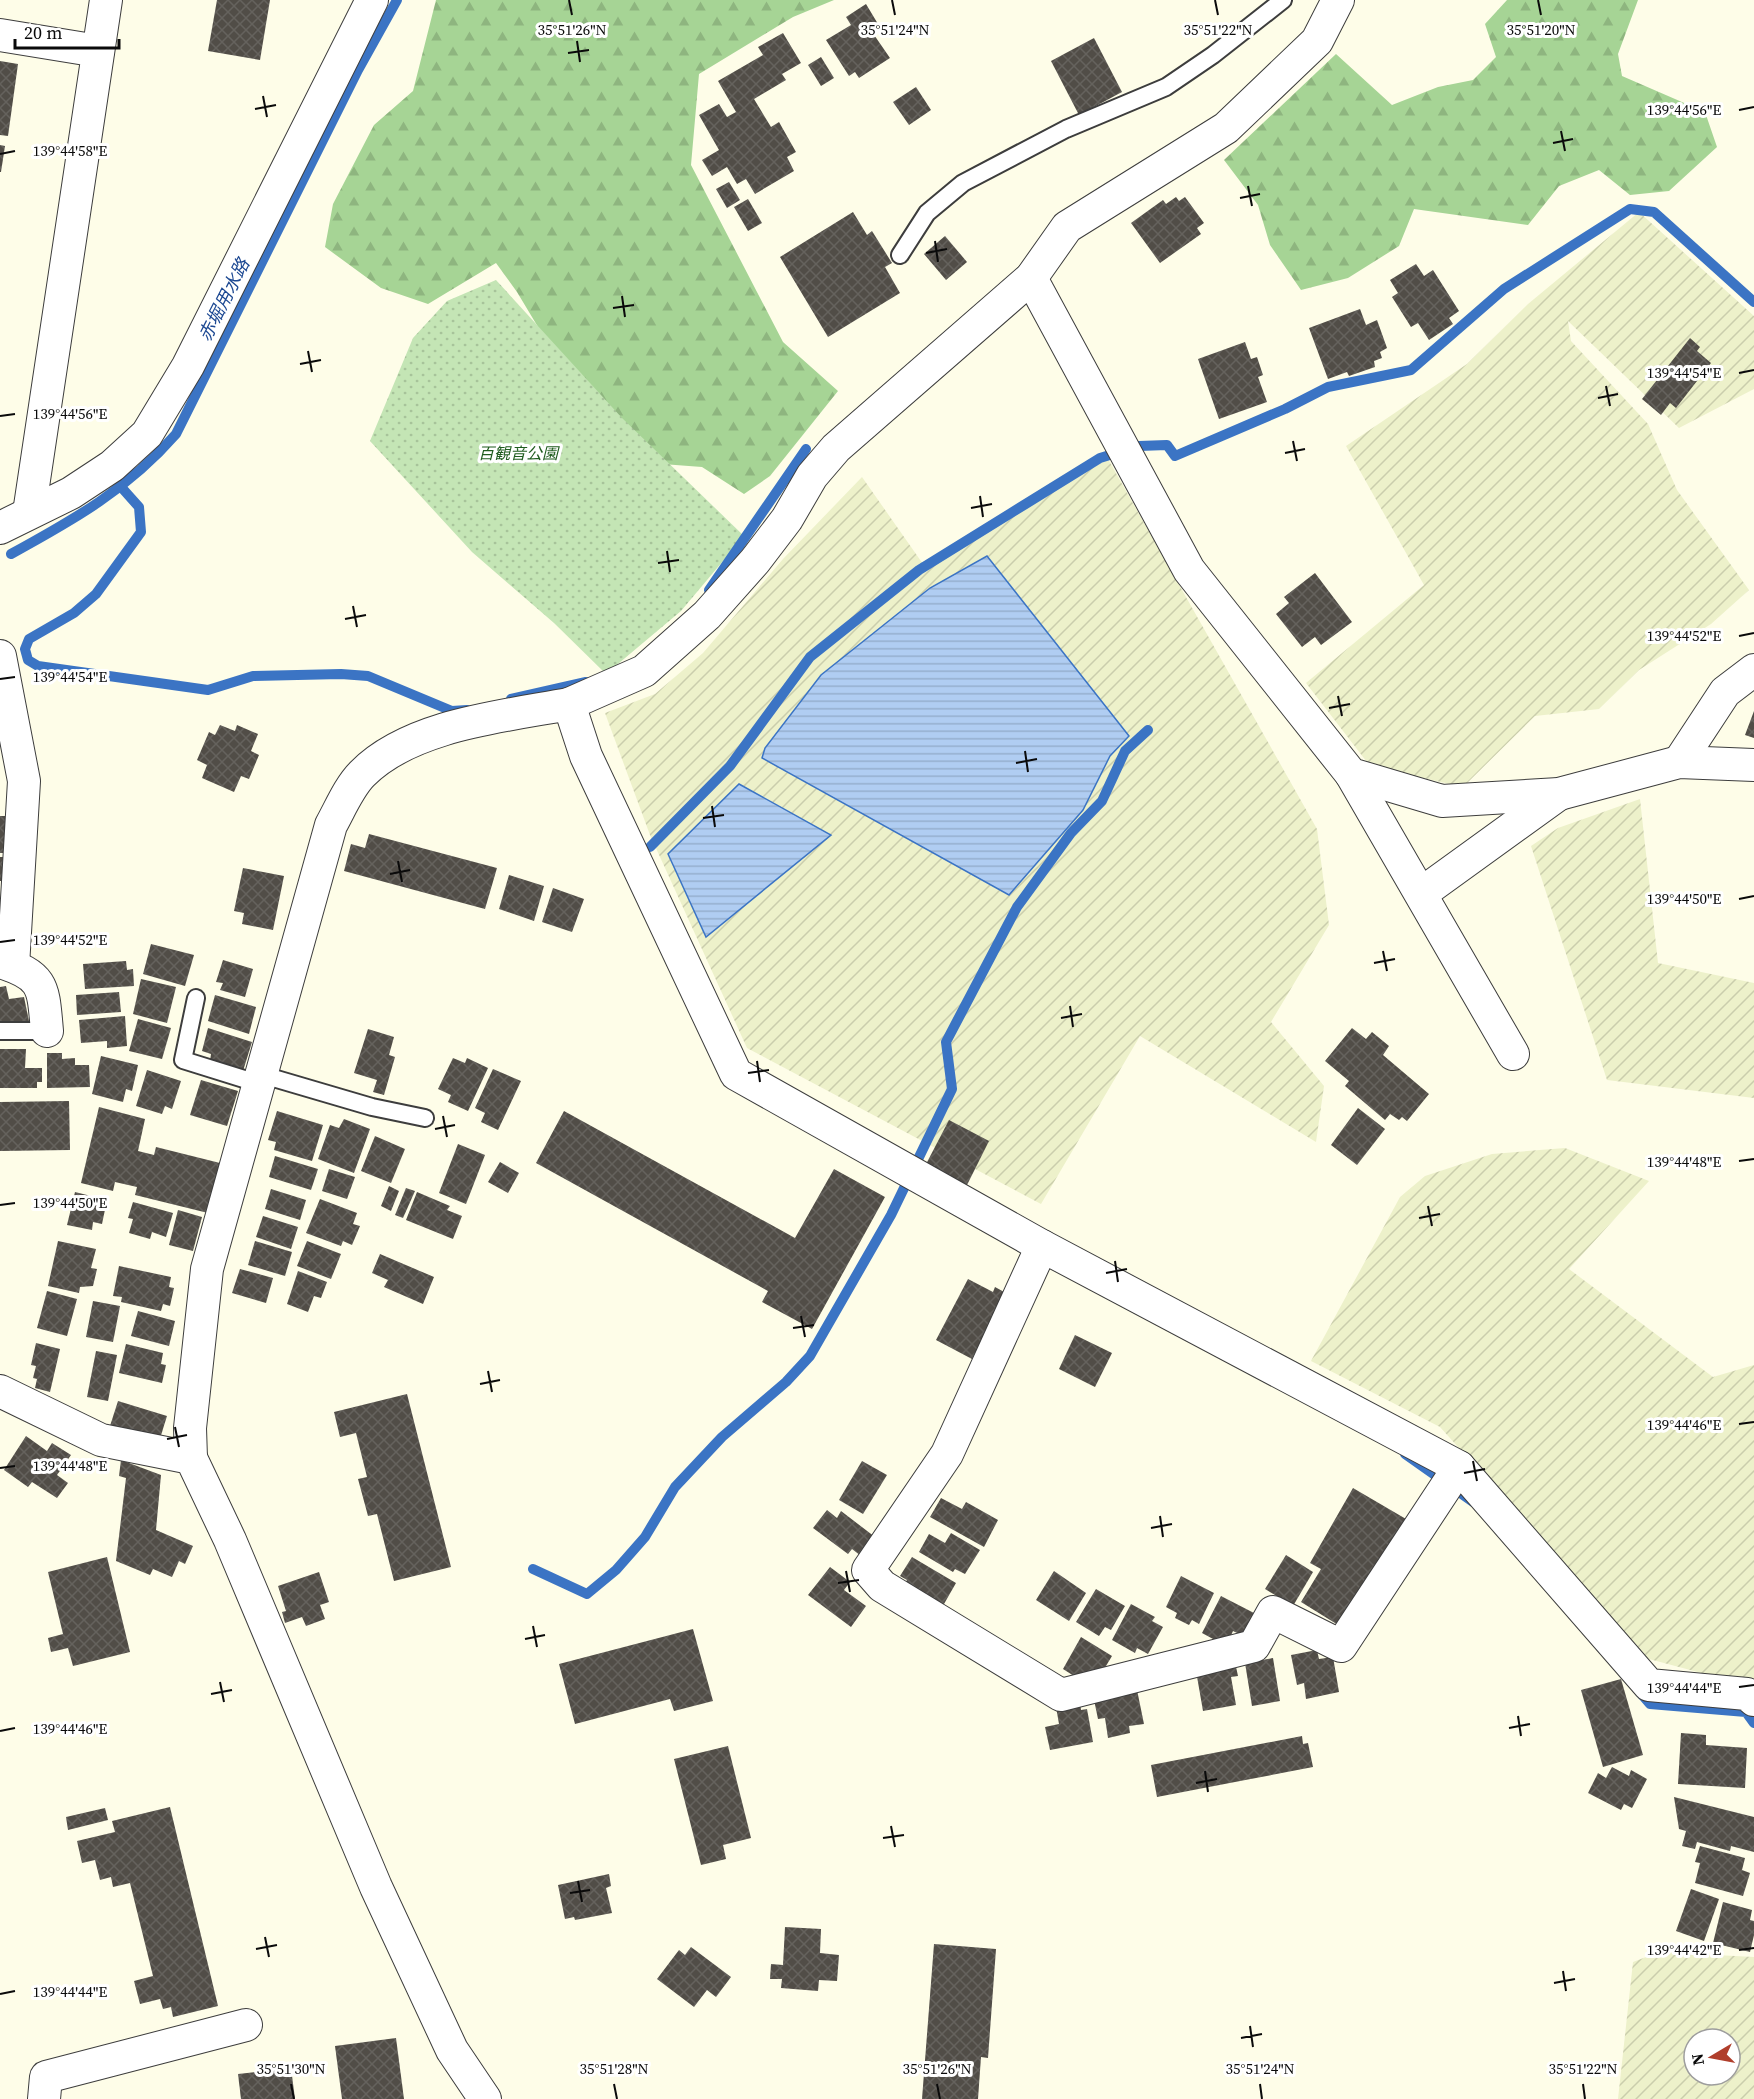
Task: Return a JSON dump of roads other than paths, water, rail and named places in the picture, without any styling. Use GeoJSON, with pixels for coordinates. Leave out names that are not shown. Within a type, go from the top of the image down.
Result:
{"type":"FeatureCollection","features":[{"type":"Feature","properties":{"kind":"street"},"geometry":{"type":"LineString","coordinates":[[29,513],[106,0]]}},
{"type":"Feature","properties":{"kind":"street"},"geometry":{"type":"LineString","coordinates":[[0,528],[70,493],[112,466],[147,434],[188,366],[372,0]]}},
{"type":"Feature","properties":{"kind":"street"},"geometry":{"type":"LineString","coordinates":[[485,2099],[452,2050],[380,1897],[230,1540],[190,1458],[190,1428],[207,1269],[331,825],[361,774],[395,749],[455,725],[569,704],[644,671],[707,615],[755,561],[787,519],[812,476],[836,448],[1031,278],[1067,227],[1226,128],[1317,41],[1338,0]]}},
{"type":"Feature","properties":{"kind":"street"},"geometry":{"type":"LineString","coordinates":[[0,35],[98,51]]}},
{"type":"Feature","properties":{"kind":"street"},"geometry":{"type":"LineString","coordinates":[[1031,278],[1189,570],[1351,774],[1422,893],[1513,1054]]}},
{"type":"Feature","properties":{"kind":"street"},"geometry":{"type":"LineString","coordinates":[[0,656],[24,781],[6,964],[29,972],[44,991],[47,1031]]}},
{"type":"Feature","properties":{"kind":"street"},"geometry":{"type":"LineString","coordinates":[[1679,762],[1725,692],[1754,670]]}},
{"type":"Feature","properties":{"kind":"street"},"geometry":{"type":"LineString","coordinates":[[569,704],[586,756],[736,1074],[1041,1246],[1460,1467],[1649,1684],[1747,1694],[1754,1700]]}},
{"type":"Feature","properties":{"kind":"street"},"geometry":{"type":"LineString","coordinates":[[1351,774],[1442,801],[1559,794],[1679,762],[1754,765]]}},
{"type":"Feature","properties":{"kind":"street"},"geometry":{"type":"LineString","coordinates":[[1422,893],[1559,794]]}},
{"type":"Feature","properties":{"kind":"street"},"geometry":{"type":"LineString","coordinates":[[1041,1246],[947,1454],[868,1570],[882,1586],[1061,1695],[1254,1646],[1273,1612],[1341,1646],[1460,1467]]}},
{"type":"Feature","properties":{"kind":"street"},"geometry":{"type":"LineString","coordinates":[[0,1391],[101,1440],[190,1458]]}},
{"type":"Feature","properties":{"kind":"street"},"geometry":{"type":"LineString","coordinates":[[44,2099],[46,2077],[246,2025]]}},
{"type":"Feature","properties":{"kind":"lane"},"geometry":{"type":"LineString","coordinates":[[900,255],[927,213],[963,183],[1066,129],[1166,87],[1222,48],[1283,0]]}},
{"type":"Feature","properties":{"kind":"lane"},"geometry":{"type":"LineString","coordinates":[[196,998],[183,1060],[425,1118]]}},
{"type":"Feature","properties":{"kind":"lane"},"geometry":{"type":"LineString","coordinates":[[0,1031],[47,1031]]}},
{"type":"Feature","properties":{"kind":"water"},"geometry":{"type":"Polygon","coordinates":[[[987,556],[1129,736],[1110,756],[1083,810],[1009,895],[762,758],[765,748],[821,675],[930,588],[987,556]]]}},
{"type":"Feature","properties":{"kind":"water"},"geometry":{"type":"Polygon","coordinates":[[[739,784],[831,835],[706,937],[668,854],[739,784]]]}},
{"type":"Feature","properties":{"kind":"waterway","name":"赤堀用水路"},"geometry":{"type":"LineString","coordinates":[[11,554],[100,502],[139,471],[176,434],[358,70],[397,0]]}},
{"type":"Feature","properties":{"kind":"waterway"},"geometry":{"type":"LineString","coordinates":[[650,847],[730,766],[810,657],[919,570],[1100,458],[1139,446],[1167,445],[1175,456],[1285,409],[1328,387],[1411,370],[1504,289],[1630,209],[1654,212],[1754,302]]}},
{"type":"Feature","properties":{"kind":"waterway"},"geometry":{"type":"LineString","coordinates":[[709,590],[806,449]]}},
{"type":"Feature","properties":{"kind":"waterway"},"geometry":{"type":"LineString","coordinates":[[122,488],[139,507],[141,532],[96,594],[74,613],[29,639],[25,649],[28,660],[38,666],[208,690],[253,676],[341,674],[368,676],[452,711],[467,710]]}},
{"type":"Feature","properties":{"kind":"waterway"},"geometry":{"type":"LineString","coordinates":[[511,699],[586,682]]}},
{"type":"Feature","properties":{"kind":"waterway"},"geometry":{"type":"LineString","coordinates":[[533,1569],[587,1594],[616,1570],[645,1537],[675,1487],[722,1437],[786,1382],[810,1356],[891,1215],[952,1089],[946,1042],[1017,907],[1071,833],[1102,801],[1125,751],[1148,730]]}},
{"type":"Feature","properties":{"kind":"waterway"},"geometry":{"type":"LineString","coordinates":[[1405,1454],[1473,1502]]}},
{"type":"Feature","properties":{"kind":"waterway"},"geometry":{"type":"LineString","coordinates":[[1638,1690],[1650,1704],[1746,1712],[1754,1723]]}},
{"type":"Feature","properties":{"kind":"park label","name":"百観音公園"},"geometry":{"type":"Point","coordinates":[518,453]}}]}
